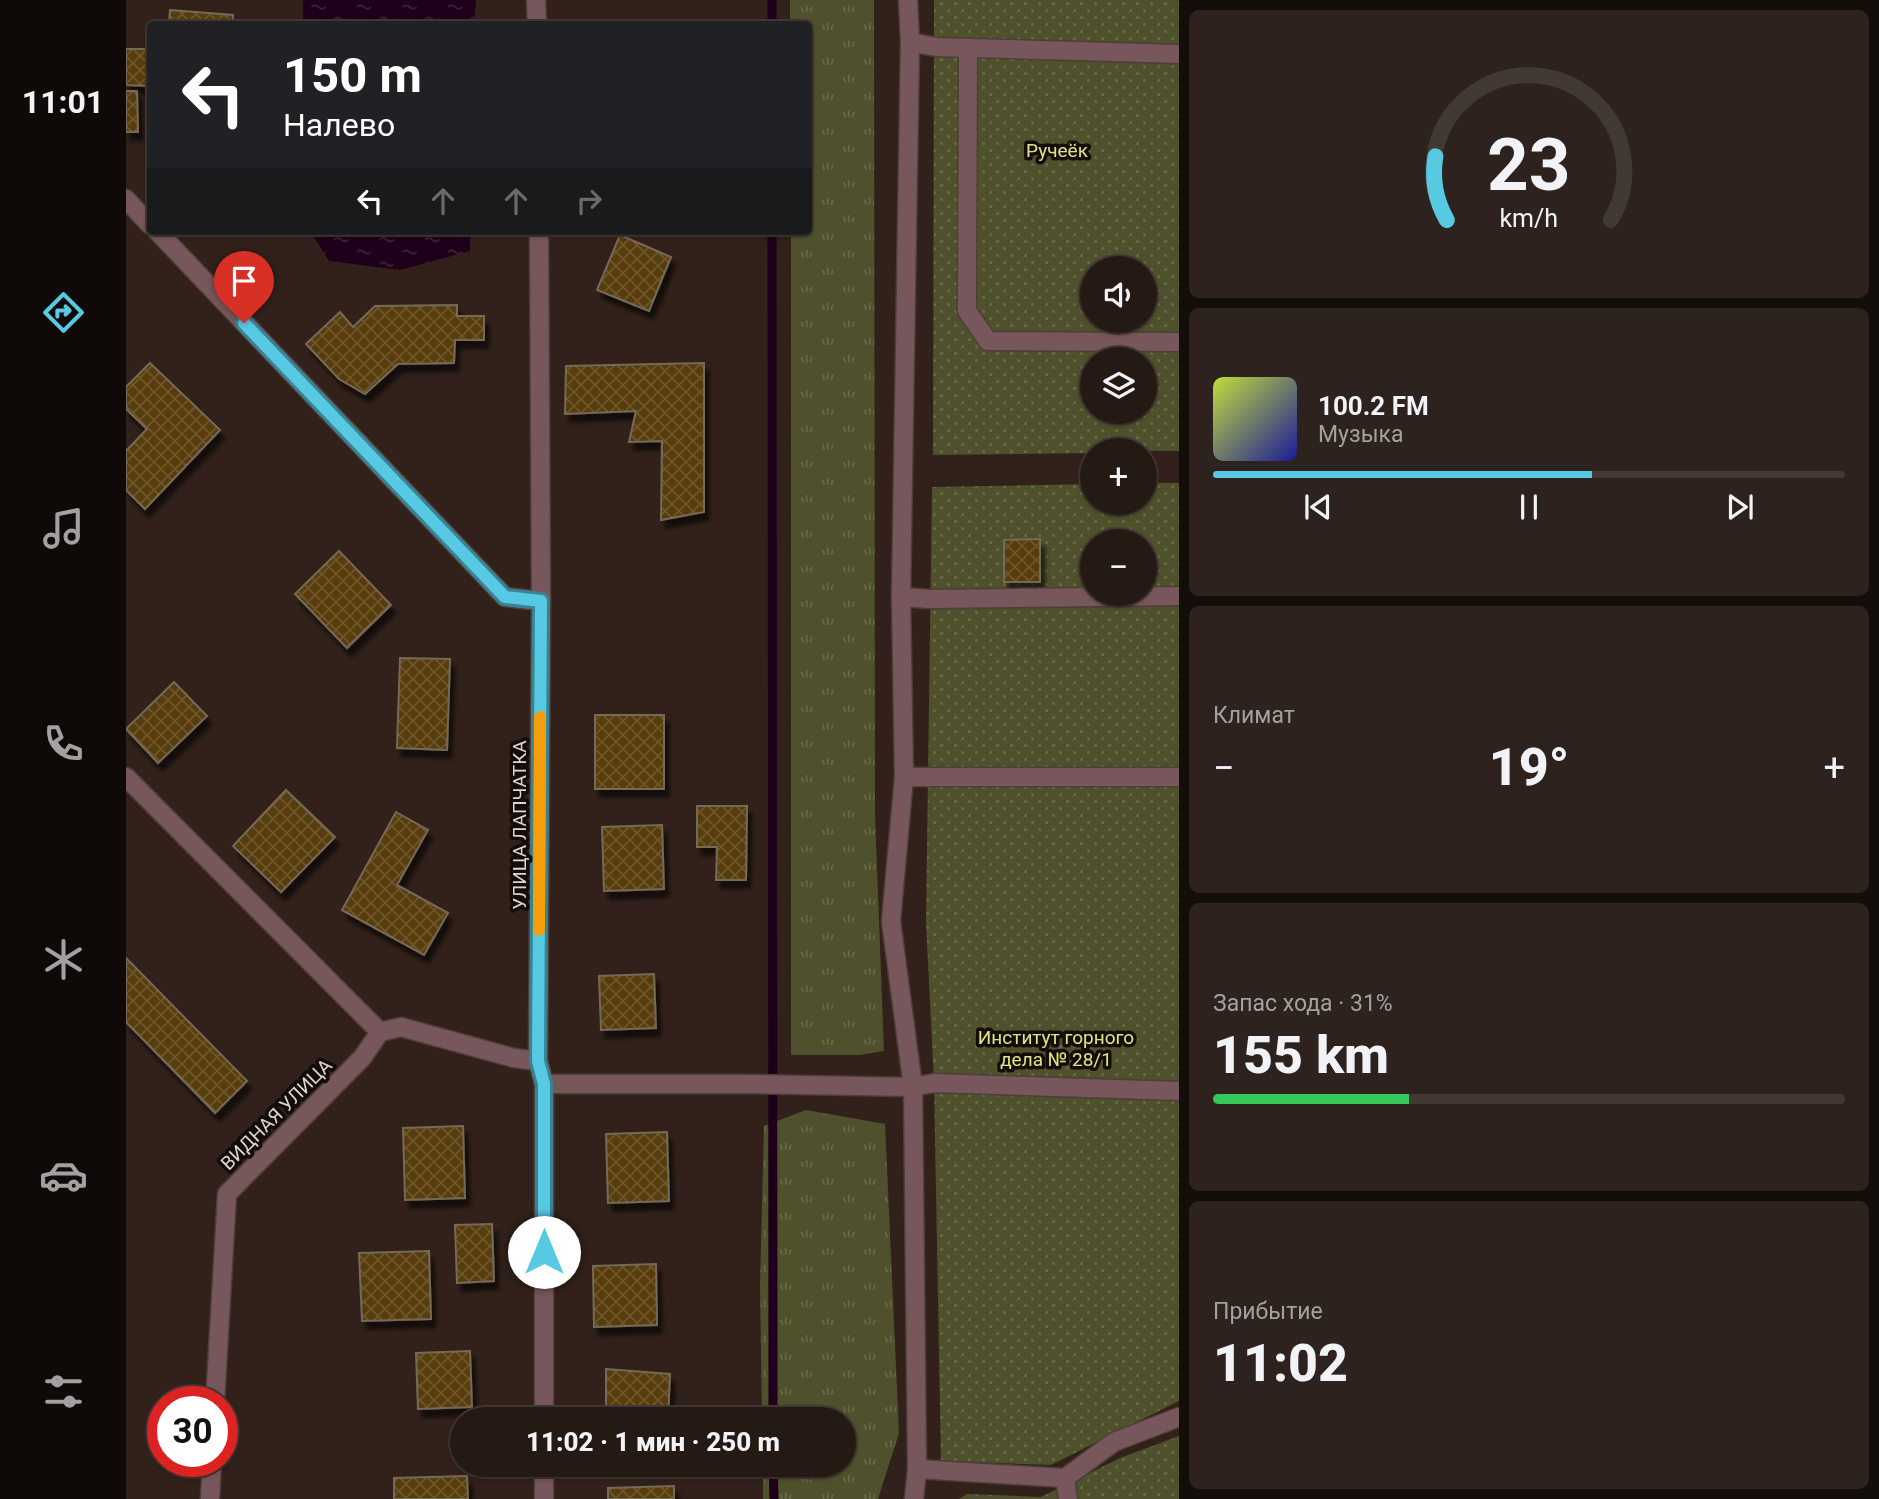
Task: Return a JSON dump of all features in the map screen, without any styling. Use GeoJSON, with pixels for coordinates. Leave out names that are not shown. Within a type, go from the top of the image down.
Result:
{"type":"FeatureCollection","features":[{"type":"Feature","properties":{"kind":"street"},"geometry":{"type":"LineString","coordinates":[[536,0],[537,21]]}},
{"type":"Feature","properties":{"kind":"street"},"geometry":{"type":"LineString","coordinates":[[908,0],[910,42],[901,597],[904,777],[891,921],[913,1087],[917,1469],[914,1499]]}},
{"type":"Feature","properties":{"kind":"street"},"geometry":{"type":"LineString","coordinates":[[910,42],[936,47],[1179,54]]}},
{"type":"Feature","properties":{"kind":"street"},"geometry":{"type":"LineString","coordinates":[[968,48],[967,311],[988,341],[1179,341]]}},
{"type":"Feature","properties":{"kind":"street"},"geometry":{"type":"LineString","coordinates":[[126,199],[147,222]]}},
{"type":"Feature","properties":{"kind":"street"},"geometry":{"type":"LineString","coordinates":[[160,235],[505,597],[541,601]]}},
{"type":"Feature","properties":{"kind":"street","name":"УЛИЦА ЛАПЧАТКА"},"geometry":{"type":"LineString","coordinates":[[539,235],[541,601],[538,1061],[544,1084],[544,1407]]}},
{"type":"Feature","properties":{"kind":"street"},"geometry":{"type":"LineString","coordinates":[[901,597],[930,599],[1179,596]]}},
{"type":"Feature","properties":{"kind":"street"},"geometry":{"type":"LineString","coordinates":[[126,777],[380,1032],[401,1027],[514,1058],[538,1061]]}},
{"type":"Feature","properties":{"kind":"street"},"geometry":{"type":"LineString","coordinates":[[904,777],[1179,777]]}},
{"type":"Feature","properties":{"kind":"street","name":"ВИДНАЯ УЛИЦА"},"geometry":{"type":"LineString","coordinates":[[216,1386],[226,1194],[362,1058],[380,1032]]}},
{"type":"Feature","properties":{"kind":"street"},"geometry":{"type":"LineString","coordinates":[[544,1084],[913,1087],[934,1083],[1179,1091]]}},
{"type":"Feature","properties":{"kind":"street"},"geometry":{"type":"LineString","coordinates":[[917,1469],[1065,1478],[1114,1443],[1179,1417]]}},
{"type":"Feature","properties":{"kind":"street"},"geometry":{"type":"LineString","coordinates":[[210,1499],[211,1477]]}},
{"type":"Feature","properties":{"kind":"street"},"geometry":{"type":"LineString","coordinates":[[544,1477],[544,1499]]}},
{"type":"Feature","properties":{"kind":"street"},"geometry":{"type":"LineString","coordinates":[[1065,1478],[1068,1499]]}},
{"type":"Feature","properties":{"kind":"green space"},"geometry":{"type":"Polygon","coordinates":[[[790,0],[874,0],[875,816],[884,1051],[860,1055],[791,1055],[791,235],[812,235],[812,21],[790,21],[790,0]]]}},
{"type":"Feature","properties":{"kind":"green space","name":"Ручеёк"},"geometry":{"type":"Polygon","coordinates":[[[934,0],[1179,0],[1179,451],[1157,451],[1157,438],[1080,438],[1080,453],[933,455],[934,0]]]}},
{"type":"Feature","properties":{"kind":"green space","name":"Институт горного дела № 28/1"},"geometry":{"type":"Polygon","coordinates":[[[1157,483],[1179,483],[1179,1401],[1051,1465],[941,1461],[934,1083],[926,922],[932,487],[1080,484],[1080,515],[1157,515],[1157,483]]]}},
{"type":"Feature","properties":{"kind":"green space"},"geometry":{"type":"Polygon","coordinates":[[[806,1110],[885,1124],[899,1433],[878,1499],[763,1499],[763,1477],[856,1477],[856,1407],[762,1407],[760,1286],[764,1126],[806,1110]]]}},
{"type":"Feature","properties":{"kind":"green space"},"geometry":{"type":"Polygon","coordinates":[[[1179,1436],[1179,1499],[959,1499],[967,1494],[1041,1497],[1120,1458],[1179,1436]]]}},
{"type":"Feature","properties":{"kind":"water"},"geometry":{"type":"Polygon","coordinates":[[[303,0],[476,0],[474,21],[303,21],[303,0]]]}},
{"type":"Feature","properties":{"kind":"water"},"geometry":{"type":"Polygon","coordinates":[[[313,235],[470,235],[470,251],[400,270],[329,261],[313,235]]]}},
{"type":"Feature","properties":{"kind":"building"},"geometry":{"type":"Polygon","coordinates":[[[170,10],[233,15],[233,21],[169,21],[170,10]]]}},
{"type":"Feature","properties":{"kind":"building"},"geometry":{"type":"Polygon","coordinates":[[[126,49],[147,49],[147,86],[126,85],[126,49]]]}},
{"type":"Feature","properties":{"kind":"building"},"geometry":{"type":"Polygon","coordinates":[[[126,91],[137,91],[138,132],[126,132],[126,91]]]}},
{"type":"Feature","properties":{"kind":"building"},"geometry":{"type":"Polygon","coordinates":[[[620,235],[671,257],[649,311],[597,290],[620,235]]]}},
{"type":"Feature","properties":{"kind":"building"},"geometry":{"type":"Polygon","coordinates":[[[457,305],[457,316],[484,316],[484,340],[455,340],[454,363],[398,364],[365,394],[339,379],[306,344],[340,312],[353,327],[375,306],[457,305]]]}},
{"type":"Feature","properties":{"kind":"building"},"geometry":{"type":"Polygon","coordinates":[[[150,363],[220,430],[145,509],[126,490],[126,451],[147,429],[126,409],[126,387],[150,363]]]}},
{"type":"Feature","properties":{"kind":"building"},"geometry":{"type":"Polygon","coordinates":[[[704,363],[704,512],[661,520],[662,441],[629,442],[636,411],[565,414],[566,366],[704,363]]]}},
{"type":"Feature","properties":{"kind":"building"},"geometry":{"type":"Polygon","coordinates":[[[1040,539],[1040,582],[1004,582],[1004,540],[1040,539]]]}},
{"type":"Feature","properties":{"kind":"building"},"geometry":{"type":"Polygon","coordinates":[[[339,551],[391,605],[347,648],[295,594],[339,551]]]}},
{"type":"Feature","properties":{"kind":"building"},"geometry":{"type":"Polygon","coordinates":[[[400,658],[450,659],[447,750],[397,748],[400,658]]]}},
{"type":"Feature","properties":{"kind":"building"},"geometry":{"type":"Polygon","coordinates":[[[174,682],[207,716],[158,763],[126,729],[174,682]]]}},
{"type":"Feature","properties":{"kind":"building"},"geometry":{"type":"Polygon","coordinates":[[[595,715],[664,715],[664,789],[595,789],[595,715]]]}},
{"type":"Feature","properties":{"kind":"building"},"geometry":{"type":"Polygon","coordinates":[[[286,790],[335,837],[281,892],[233,846],[286,790]]]}},
{"type":"Feature","properties":{"kind":"building"},"geometry":{"type":"Polygon","coordinates":[[[697,806],[747,806],[746,880],[716,880],[717,847],[697,847],[697,806]]]}},
{"type":"Feature","properties":{"kind":"building"},"geometry":{"type":"Polygon","coordinates":[[[396,812],[428,830],[397,885],[448,913],[424,955],[342,910],[396,812]]]}},
{"type":"Feature","properties":{"kind":"building"},"geometry":{"type":"Polygon","coordinates":[[[662,825],[664,889],[604,891],[602,827],[662,825]]]}},
{"type":"Feature","properties":{"kind":"building"},"geometry":{"type":"Polygon","coordinates":[[[126,958],[247,1081],[215,1113],[126,1022],[126,958]]]}},
{"type":"Feature","properties":{"kind":"building"},"geometry":{"type":"Polygon","coordinates":[[[654,974],[656,1028],[601,1030],[599,976],[654,974]]]}},
{"type":"Feature","properties":{"kind":"building"},"geometry":{"type":"Polygon","coordinates":[[[463,1126],[465,1198],[405,1200],[403,1128],[463,1126]]]}},
{"type":"Feature","properties":{"kind":"building"},"geometry":{"type":"Polygon","coordinates":[[[667,1132],[669,1201],[608,1203],[606,1134],[667,1132]]]}},
{"type":"Feature","properties":{"kind":"building"},"geometry":{"type":"Polygon","coordinates":[[[492,1224],[494,1281],[457,1283],[455,1225],[492,1224]]]}},
{"type":"Feature","properties":{"kind":"building"},"geometry":{"type":"Polygon","coordinates":[[[429,1251],[431,1319],[362,1321],[359,1253],[429,1251]]]}},
{"type":"Feature","properties":{"kind":"building"},"geometry":{"type":"Polygon","coordinates":[[[656,1264],[657,1325],[594,1327],[593,1266],[656,1264]]]}},
{"type":"Feature","properties":{"kind":"building"},"geometry":{"type":"Polygon","coordinates":[[[470,1351],[472,1407],[418,1409],[416,1353],[470,1351]]]}},
{"type":"Feature","properties":{"kind":"building"},"geometry":{"type":"Polygon","coordinates":[[[606,1369],[670,1374],[669,1407],[606,1407],[606,1369]]]}},
{"type":"Feature","properties":{"kind":"building"},"geometry":{"type":"Polygon","coordinates":[[[467,1477],[468,1499],[394,1499],[394,1478],[467,1477]]]}},
{"type":"Feature","properties":{"kind":"building"},"geometry":{"type":"Polygon","coordinates":[[[674,1486],[674,1499],[608,1499],[608,1488],[674,1486]]]}},
{"type":"Feature","properties":{"kind":"waterway"},"geometry":{"type":"LineString","coordinates":[[772,0],[772,21]]}},
{"type":"Feature","properties":{"kind":"waterway"},"geometry":{"type":"LineString","coordinates":[[772,235],[773,1407]]}},
{"type":"Feature","properties":{"kind":"waterway"},"geometry":{"type":"LineString","coordinates":[[773,1477],[774,1499]]}},
{"type":"Feature","properties":{"kind":"slow traffic"},"geometry":{"type":"LineString","coordinates":[[539,930],[540,717]]}},
{"type":"Feature","properties":{"kind":"route"},"geometry":{"type":"LineString","coordinates":[[244,323],[505,597],[541,601],[538,1061],[544,1084],[544,1252]]}}]}
